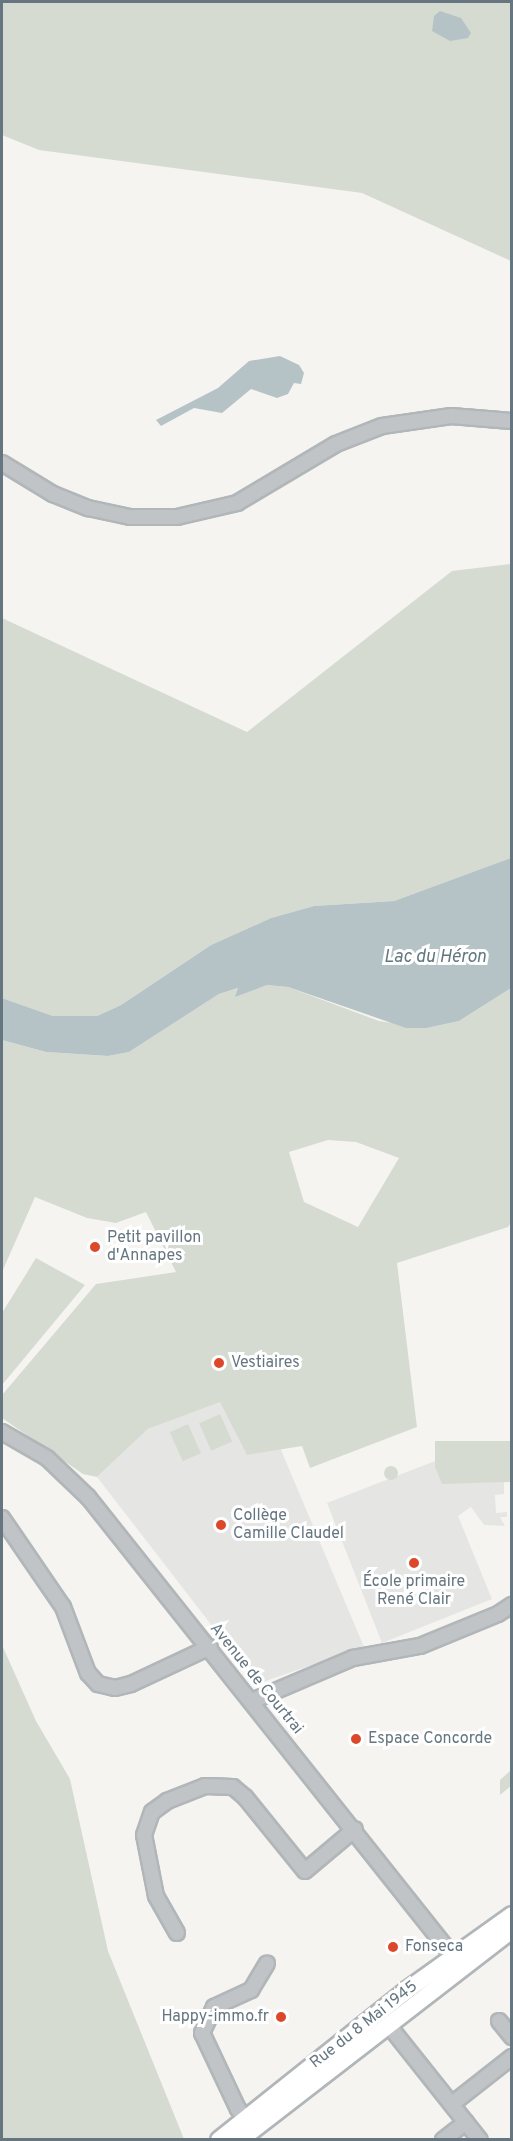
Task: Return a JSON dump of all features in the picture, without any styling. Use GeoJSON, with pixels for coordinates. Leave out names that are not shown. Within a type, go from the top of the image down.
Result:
{"type":"FeatureCollection","features":[{"type":"Feature","properties":{"kind":"main road","name":"Rue du 8 Mai 1945"},"geometry":{"type":"LineString","coordinates":[[459,1964],[512,1914]]}},
{"type":"Feature","properties":{"kind":"main road","name":"Rue du 8 Mai 1945"},"geometry":{"type":"LineString","coordinates":[[219,2139],[250,2124],[343,2056],[384,2019],[459,1964],[512,1930]]}},
{"type":"Feature","properties":{"kind":"main road","name":"Rue du 8 Mai 1945"},"geometry":{"type":"LineString","coordinates":[[240,2139],[250,2124]]}},
{"type":"Feature","properties":{"kind":"street"},"geometry":{"type":"LineString","coordinates":[[2,463],[44,489],[88,508],[130,517],[177,516],[237,503],[336,444],[382,426],[451,416],[512,422]]}},
{"type":"Feature","properties":{"kind":"street","name":"Avenue de Courtrai"},"geometry":{"type":"LineString","coordinates":[[2,1432],[47,1458],[77,1484],[355,1829],[459,1964]]}},
{"type":"Feature","properties":{"kind":"street"},"geometry":{"type":"LineString","coordinates":[[2,1518],[63,1607],[88,1673],[98,1684],[115,1688],[131,1684],[210,1647]]}},
{"type":"Feature","properties":{"kind":"street"},"geometry":{"type":"LineString","coordinates":[[252,1701],[353,1658],[420,1646],[498,1614],[512,1605]]}},
{"type":"Feature","properties":{"kind":"street"},"geometry":{"type":"LineString","coordinates":[[177,1933],[156,1896],[144,1835],[152,1812],[167,1801],[206,1785],[233,1787],[304,1871],[355,1829]]}},
{"type":"Feature","properties":{"kind":"street"},"geometry":{"type":"LineString","coordinates":[[250,2124],[202,2033],[214,2007],[251,1990],[267,1964]]}},
{"type":"Feature","properties":{"kind":"street"},"geometry":{"type":"LineString","coordinates":[[384,2019],[480,2139]]}},
{"type":"Feature","properties":{"kind":"street"},"geometry":{"type":"LineString","coordinates":[[499,2021],[512,2037]]}},
{"type":"Feature","properties":{"kind":"street"},"geometry":{"type":"LineString","coordinates":[[452,2104],[512,2056]]}},
{"type":"Feature","properties":{"kind":"street"},"geometry":{"type":"LineString","coordinates":[[444,2139],[466,2122]]}},
{"type":"Feature","properties":{"kind":"shaded area"},"geometry":{"type":"Polygon","coordinates":[[[2,2],[511,2],[511,261],[362,193],[39,150],[2,135],[2,2]]]}},
{"type":"Feature","properties":{"kind":"shaded area"},"geometry":{"type":"Polygon","coordinates":[[[511,564],[511,858],[394,901],[314,906],[271,918],[211,945],[121,1005],[97,1016],[53,1016],[2,998],[2,618],[247,732],[452,571],[511,564]]]}},
{"type":"Feature","properties":{"kind":"shaded area"},"geometry":{"type":"Polygon","coordinates":[[[267,985],[288,987],[379,1021],[427,1028],[459,1021],[511,988],[511,1223],[508,1227],[397,1263],[417,1427],[310,1468],[302,1446],[247,1455],[220,1402],[148,1429],[97,1477],[83,1474],[2,1418],[2,1395],[96,1284],[176,1272],[146,1212],[116,1223],[87,1218],[35,1197],[2,1272],[2,1040],[46,1052],[108,1056],[129,1052],[219,994],[239,988],[236,996],[267,985]],[[328,1140],[289,1152],[304,1202],[358,1227],[399,1158],[356,1142],[328,1140]]]}},
{"type":"Feature","properties":{"kind":"shaded area"},"geometry":{"type":"Polygon","coordinates":[[[36,1258],[85,1285],[2,1385],[2,1313],[36,1258]]]}},
{"type":"Feature","properties":{"kind":"shaded area","name":"Collège Camille Claudel"},"geometry":{"type":"Polygon","coordinates":[[[255,1388],[364,1647],[257,1684],[97,1477],[148,1429],[255,1388]]]}},
{"type":"Feature","properties":{"kind":"shaded area"},"geometry":{"type":"Polygon","coordinates":[[[220,1414],[232,1441],[211,1451],[199,1423],[220,1414]]]}},
{"type":"Feature","properties":{"kind":"shaded area"},"geometry":{"type":"Polygon","coordinates":[[[188,1424],[201,1453],[183,1461],[170,1432],[188,1424]]]}},
{"type":"Feature","properties":{"kind":"shaded area"},"geometry":{"type":"Polygon","coordinates":[[[435,1441],[511,1441],[511,1482],[442,1484],[435,1467],[435,1441]]]}},
{"type":"Feature","properties":{"kind":"shaded area","name":"École primaire René Clair"},"geometry":{"type":"Polygon","coordinates":[[[435,1461],[442,1483],[504,1482],[504,1494],[495,1495],[496,1513],[507,1512],[507,1517],[500,1517],[505,1526],[484,1525],[471,1507],[458,1516],[492,1599],[382,1643],[327,1503],[435,1461]]]}},
{"type":"Feature","properties":{"kind":"shaded area"},"geometry":{"type":"Polygon","coordinates":[[[391,1466],[396,1468],[398,1473],[396,1478],[391,1480],[386,1478],[384,1473],[386,1468],[391,1466]]]}},
{"type":"Feature","properties":{"kind":"shaded area"},"geometry":{"type":"Polygon","coordinates":[[[2,1645],[36,1721],[70,1779],[108,1951],[184,2139],[2,2139],[2,1645]]]}},
{"type":"Feature","properties":{"kind":"shaded area"},"geometry":{"type":"Polygon","coordinates":[[[511,1770],[511,1786],[500,1795],[500,1780],[511,1770]]]}},
{"type":"Feature","properties":{"kind":"water"},"geometry":{"type":"Polygon","coordinates":[[[440,11],[461,18],[471,33],[468,38],[450,41],[432,31],[434,16],[440,11]]]}},
{"type":"Feature","properties":{"kind":"water"},"geometry":{"type":"Polygon","coordinates":[[[280,356],[299,365],[304,373],[301,384],[294,383],[288,394],[277,398],[251,389],[222,413],[194,408],[161,426],[156,420],[218,388],[249,361],[280,356]]]}},
{"type":"Feature","properties":{"kind":"water","name":"Lac du Héron"},"geometry":{"type":"Polygon","coordinates":[[[511,858],[511,988],[459,1021],[427,1028],[406,1028],[288,987],[267,985],[235,997],[238,988],[219,994],[129,1052],[108,1056],[46,1052],[2,1040],[2,998],[53,1016],[97,1016],[121,1005],[211,945],[271,918],[314,906],[394,901],[511,858]]]}},
{"type":"Feature","properties":{"kind":"place","name":"Petit pavillon d'Annapes"},"geometry":{"type":"Point","coordinates":[95,1247]}},
{"type":"Feature","properties":{"kind":"place","name":"Vestiaires"},"geometry":{"type":"Point","coordinates":[219,1363]}},
{"type":"Feature","properties":{"kind":"place","name":"Collège Camille Claudel"},"geometry":{"type":"Point","coordinates":[221,1525]}},
{"type":"Feature","properties":{"kind":"place","name":"École primaire René Clair"},"geometry":{"type":"Point","coordinates":[414,1563]}},
{"type":"Feature","properties":{"kind":"place","name":"Espace Concorde"},"geometry":{"type":"Point","coordinates":[356,1739]}},
{"type":"Feature","properties":{"kind":"place","name":"Fonseca"},"geometry":{"type":"Point","coordinates":[393,1947]}},
{"type":"Feature","properties":{"kind":"place","name":"Happy-immo.fr"},"geometry":{"type":"Point","coordinates":[281,2017]}}]}
